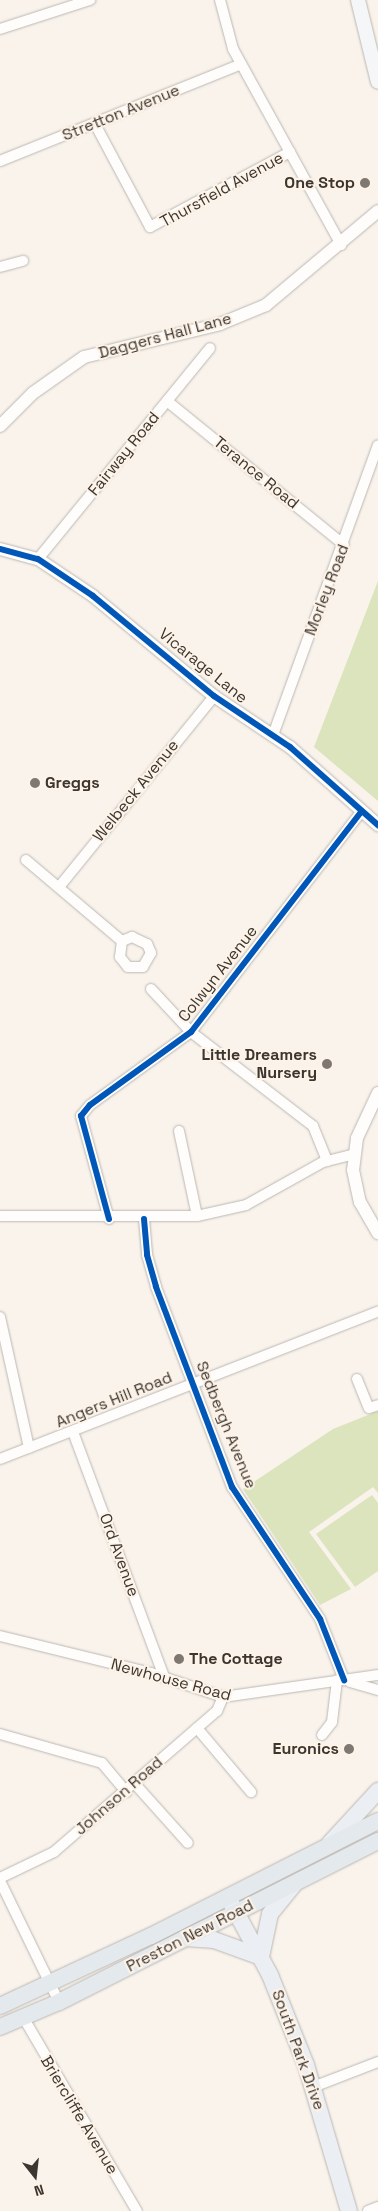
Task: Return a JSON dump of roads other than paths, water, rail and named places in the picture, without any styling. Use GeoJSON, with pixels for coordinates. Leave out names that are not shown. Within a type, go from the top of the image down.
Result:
{"type":"FeatureCollection","features":[{"type":"Feature","properties":{"kind":"highway","name":"Preston New Road"},"geometry":{"type":"LineString","coordinates":[[0,2006],[50,1985],[378,1820]]}},
{"type":"Feature","properties":{"kind":"highway","name":"Preston New Road"},"geometry":{"type":"LineString","coordinates":[[0,2026],[58,2002],[378,1841]]}},
{"type":"Feature","properties":{"kind":"main road"},"geometry":{"type":"LineString","coordinates":[[358,0],[377,76]]}},
{"type":"Feature","properties":{"kind":"main road","name":"Preston New Road"},"geometry":{"type":"LineString","coordinates":[[326,1846],[378,1791]]}},
{"type":"Feature","properties":{"kind":"main road"},"geometry":{"type":"LineString","coordinates":[[185,1938],[214,1940],[261,1957],[270,1914],[294,1884]]}},
{"type":"Feature","properties":{"kind":"main road","name":"South Park Drive"},"geometry":{"type":"LineString","coordinates":[[228,1896],[261,1957],[313,2087],[349,2211]]}},
{"type":"Feature","properties":{"kind":"street"},"geometry":{"type":"LineString","coordinates":[[0,29],[90,0]]}},
{"type":"Feature","properties":{"kind":"street"},"geometry":{"type":"LineString","coordinates":[[220,0],[241,64],[341,245]]}},
{"type":"Feature","properties":{"kind":"street","name":"Stretton Avenue"},"geometry":{"type":"LineString","coordinates":[[0,161],[241,64]]}},
{"type":"Feature","properties":{"kind":"street","name":"Thursfield Avenue"},"geometry":{"type":"LineString","coordinates":[[95,124],[150,227],[290,152]]}},
{"type":"Feature","properties":{"kind":"street","name":"Daggers Hall Lane"},"geometry":{"type":"LineString","coordinates":[[0,426],[33,393],[84,358],[220,324],[266,305],[341,245],[378,211]]}},
{"type":"Feature","properties":{"kind":"street"},"geometry":{"type":"LineString","coordinates":[[0,267],[23,261]]}},
{"type":"Feature","properties":{"kind":"street","name":"Fairway Road"},"geometry":{"type":"LineString","coordinates":[[38,559],[210,348]]}},
{"type":"Feature","properties":{"kind":"street","name":"Terance Road"},"geometry":{"type":"LineString","coordinates":[[167,401],[344,545]]}},
{"type":"Feature","properties":{"kind":"street","name":"Morley Road"},"geometry":{"type":"LineString","coordinates":[[272,735],[344,545],[378,445]]}},
{"type":"Feature","properties":{"kind":"street","name":"Vicarage Lane"},"geometry":{"type":"LineString","coordinates":[[0,549],[38,559],[93,596],[214,696],[272,735],[378,825]]}},
{"type":"Feature","properties":{"kind":"street","name":"Welbeck Avenue"},"geometry":{"type":"LineString","coordinates":[[59,887],[214,696]]}},
{"type":"Feature","properties":{"kind":"street","name":"Colwyn Avenue"},"geometry":{"type":"LineString","coordinates":[[109,1219],[81,1116],[90,1105],[191,1032],[362,811]]}},
{"type":"Feature","properties":{"kind":"street"},"geometry":{"type":"LineString","coordinates":[[26,860],[122,941]]}},
{"type":"Feature","properties":{"kind":"street"},"geometry":{"type":"LineString","coordinates":[[151,989],[191,1032],[313,1126],[327,1161]]}},
{"type":"Feature","properties":{"kind":"street"},"geometry":{"type":"LineString","coordinates":[[378,1093],[354,1154],[354,1186],[378,1234]]}},
{"type":"Feature","properties":{"kind":"street"},"geometry":{"type":"LineString","coordinates":[[180,1131],[197,1216]]}},
{"type":"Feature","properties":{"kind":"street"},"geometry":{"type":"LineString","coordinates":[[0,1216],[144,1220],[197,1216],[270,1195],[327,1161],[354,1154]]}},
{"type":"Feature","properties":{"kind":"street","name":"Sedbergh Avenue"},"geometry":{"type":"LineString","coordinates":[[144,1220],[147,1255],[156,1287],[232,1487],[320,1619],[340,1680]]}},
{"type":"Feature","properties":{"kind":"street","name":"Angers Hill Road"},"geometry":{"type":"LineString","coordinates":[[0,1459],[378,1312]]}},
{"type":"Feature","properties":{"kind":"street"},"geometry":{"type":"LineString","coordinates":[[0,1317],[29,1448]]}},
{"type":"Feature","properties":{"kind":"street"},"geometry":{"type":"LineString","coordinates":[[357,1380],[369,1408],[378,1405]]}},
{"type":"Feature","properties":{"kind":"street","name":"Ord Avenue"},"geometry":{"type":"LineString","coordinates":[[73,1432],[164,1677]]}},
{"type":"Feature","properties":{"kind":"street","name":"Newhouse Road"},"geometry":{"type":"LineString","coordinates":[[0,1636],[164,1677],[223,1697],[378,1675]]}},
{"type":"Feature","properties":{"kind":"street"},"geometry":{"type":"LineString","coordinates":[[322,1735],[332,1722],[340,1680]]}},
{"type":"Feature","properties":{"kind":"street","name":"Newhouse Road"},"geometry":{"type":"LineString","coordinates":[[340,1680],[378,1690]]}},
{"type":"Feature","properties":{"kind":"street","name":"Johnson Road"},"geometry":{"type":"LineString","coordinates":[[0,1879],[54,1852],[126,1792],[217,1711],[223,1697]]}},
{"type":"Feature","properties":{"kind":"street"},"geometry":{"type":"LineString","coordinates":[[197,1728],[251,1792]]}},
{"type":"Feature","properties":{"kind":"street"},"geometry":{"type":"LineString","coordinates":[[0,1734],[102,1762],[126,1792]]}},
{"type":"Feature","properties":{"kind":"street"},"geometry":{"type":"LineString","coordinates":[[135,1784],[188,1843]]}},
{"type":"Feature","properties":{"kind":"street"},"geometry":{"type":"LineString","coordinates":[[0,1879],[58,2002]]}},
{"type":"Feature","properties":{"kind":"street","name":"Briercliffe Avenue"},"geometry":{"type":"LineString","coordinates":[[23,2017],[137,2211]]}},
{"type":"Feature","properties":{"kind":"street"},"geometry":{"type":"LineString","coordinates":[[313,2087],[378,2062]]}},
{"type":"Feature","properties":{"kind":"street"},"geometry":{"type":"LineString","coordinates":[[368,2211],[378,2207]]}},
{"type":"Feature","properties":{"kind":"place","name":"One Stop"},"geometry":{"type":"Point","coordinates":[365,183]}},
{"type":"Feature","properties":{"kind":"place","name":"Greggs"},"geometry":{"type":"Point","coordinates":[35,783]}},
{"type":"Feature","properties":{"kind":"place","name":"Little Dreamers Nursery"},"geometry":{"type":"Point","coordinates":[327,1064]}},
{"type":"Feature","properties":{"kind":"place","name":"The Cottage"},"geometry":{"type":"Point","coordinates":[179,1659]}},
{"type":"Feature","properties":{"kind":"place","name":"Euronics"},"geometry":{"type":"Point","coordinates":[349,1749]}}]}
